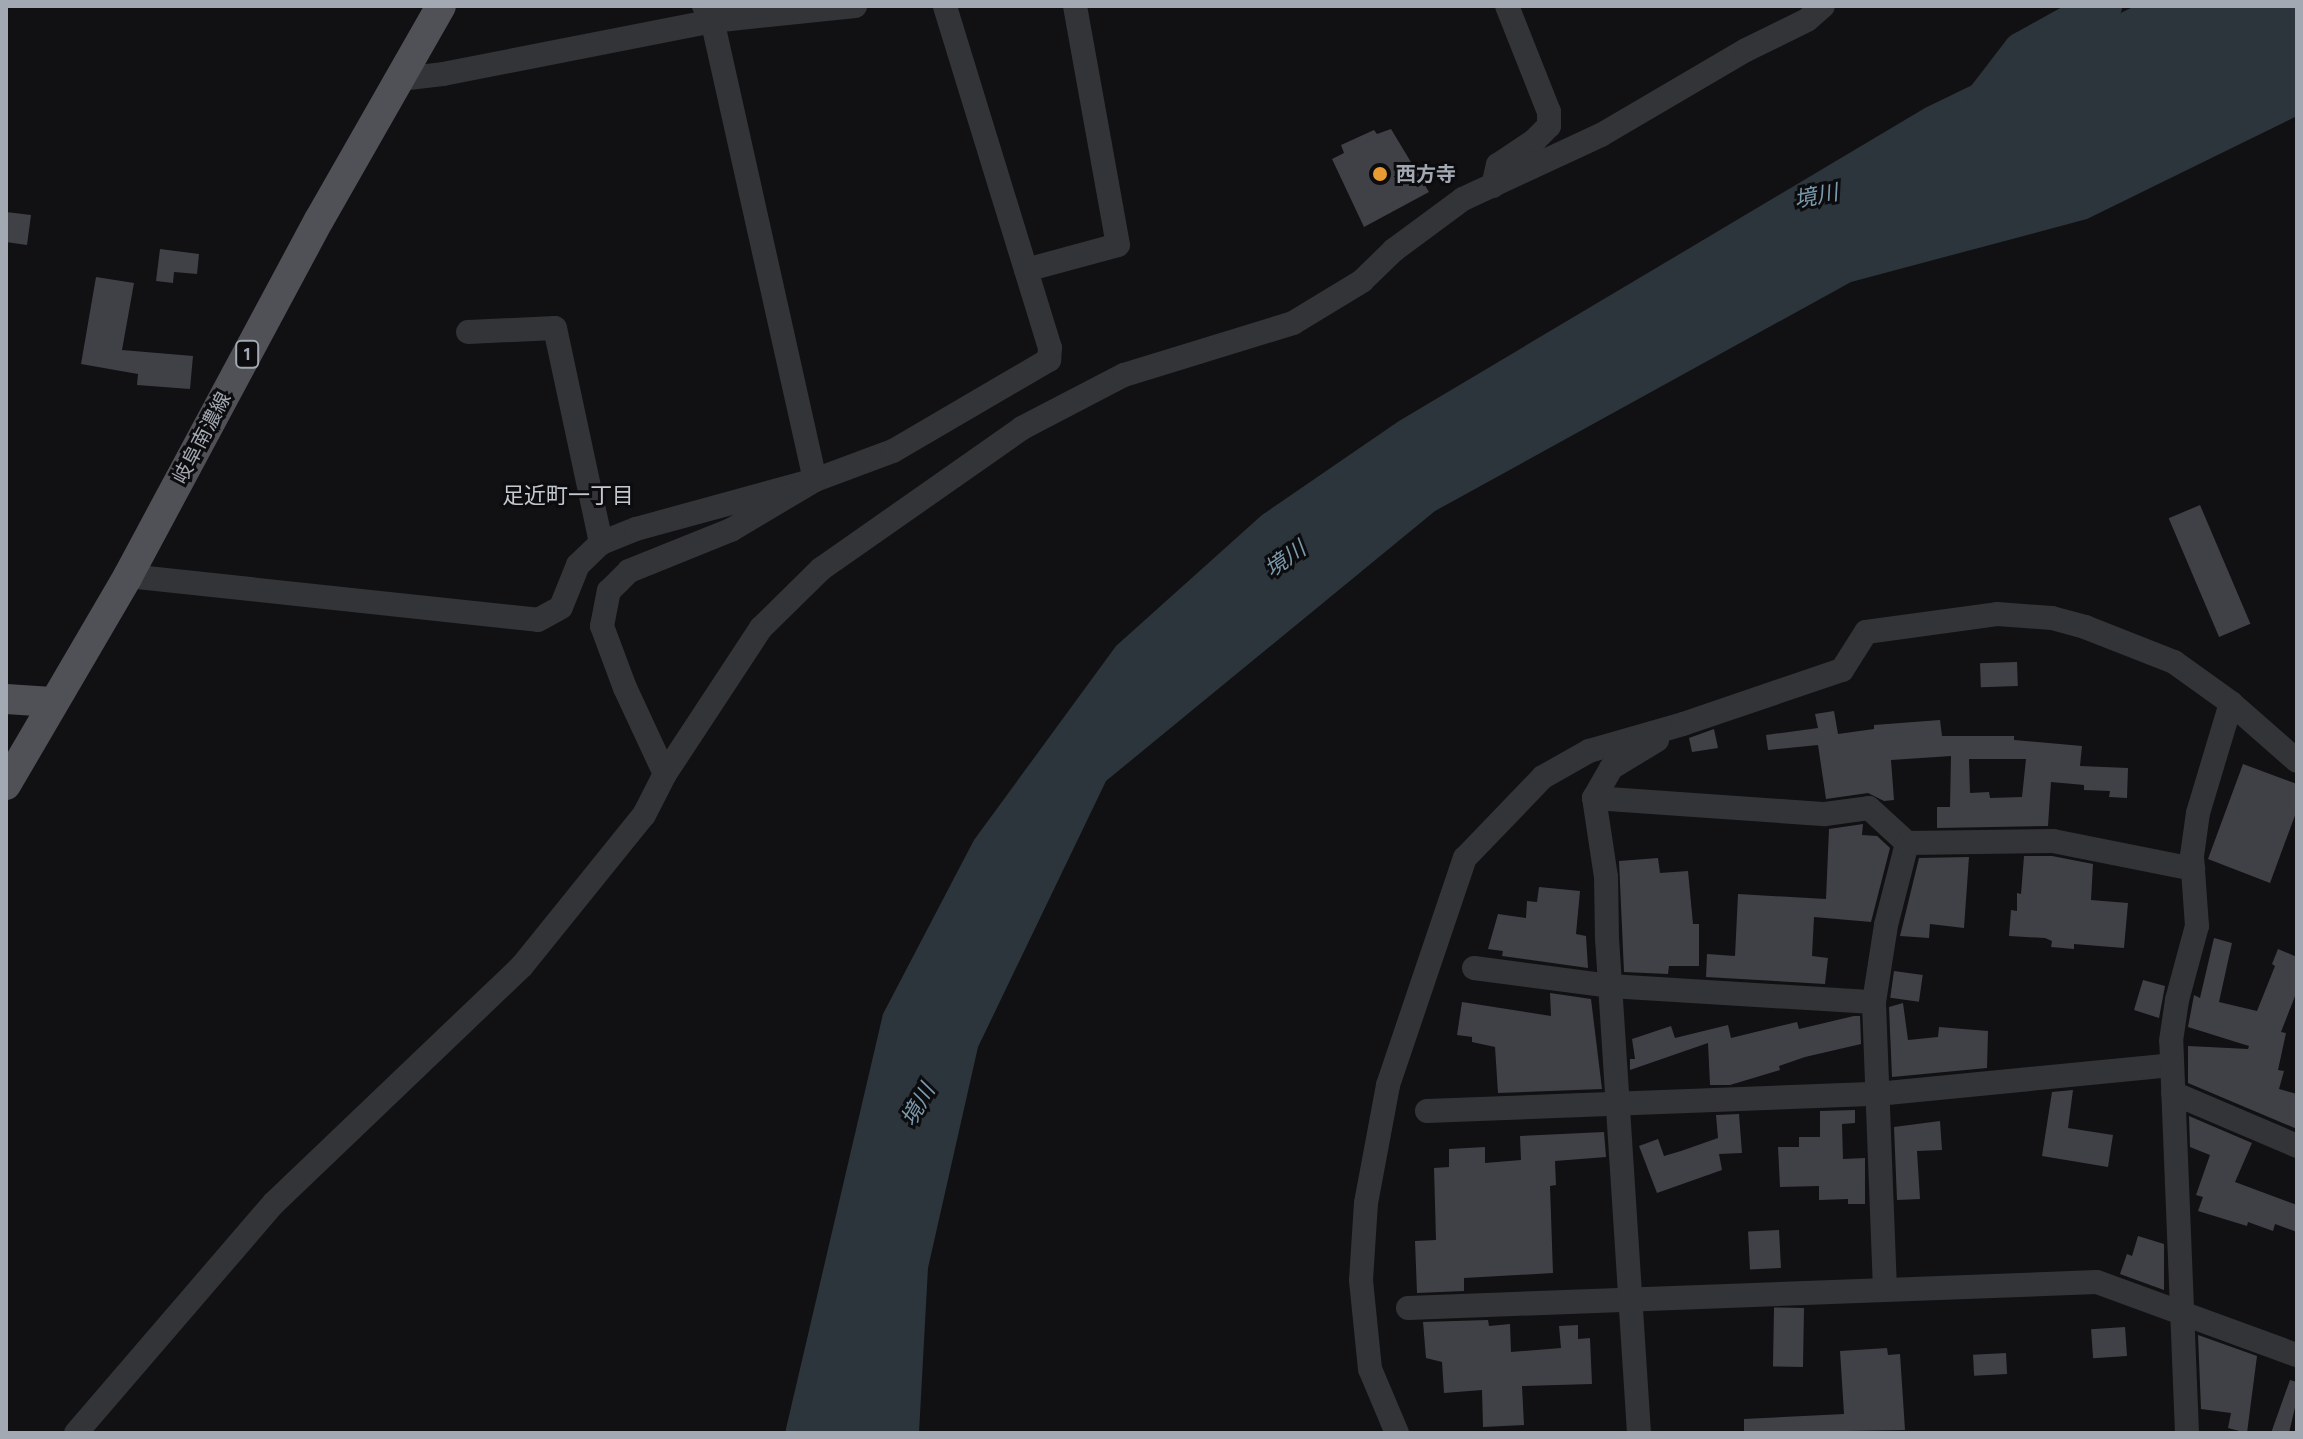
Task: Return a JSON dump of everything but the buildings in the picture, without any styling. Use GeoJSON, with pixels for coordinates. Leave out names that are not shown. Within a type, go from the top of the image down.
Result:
{"type":"FeatureCollection","features":[{"type":"Feature","properties":{"kind":"main road","name":"岐阜南濃線"},"geometry":{"type":"LineString","coordinates":[[6,785],[128,576],[319,220],[441,6]]}},
{"type":"Feature","properties":{"kind":"main road"},"geometry":{"type":"LineString","coordinates":[[6,699],[52,702]]}},
{"type":"Feature","properties":{"kind":"street"},"geometry":{"type":"LineString","coordinates":[[400,79],[443,74],[708,14],[855,6]]}},
{"type":"Feature","properties":{"kind":"street"},"geometry":{"type":"LineString","coordinates":[[128,576],[538,620],[561,607],[578,565],[601,543],[636,529],[815,480],[893,451],[1049,360],[1050,348],[945,6]]}},
{"type":"Feature","properties":{"kind":"street"},"geometry":{"type":"LineString","coordinates":[[1026,270],[1118,245],[1075,6]]}},
{"type":"Feature","properties":{"kind":"street"},"geometry":{"type":"LineString","coordinates":[[1493,186],[1498,165],[1535,140],[1549,126],[1549,112],[1507,6]]}},
{"type":"Feature","properties":{"kind":"street"},"geometry":{"type":"LineString","coordinates":[[76,1433],[274,1203],[522,966],[644,815],[665,774],[761,628],[821,569],[923,494],[1022,428],[1124,375],[1293,323],[1362,281],[1430,222],[1463,199],[1601,135],[1746,50],[1807,20],[1823,6]]}},
{"type":"Feature","properties":{"kind":"street"},"geometry":{"type":"LineString","coordinates":[[708,14],[815,480]]}},
{"type":"Feature","properties":{"kind":"street"},"geometry":{"type":"LineString","coordinates":[[468,332],[555,328],[601,543]]}},
{"type":"Feature","properties":{"kind":"street"},"geometry":{"type":"LineString","coordinates":[[665,774],[625,688],[602,626],[609,591],[629,571],[731,530],[815,480]]}},
{"type":"Feature","properties":{"kind":"street"},"geometry":{"type":"LineString","coordinates":[[1397,1433],[1370,1369],[1361,1280],[1366,1203],[1388,1085],[1465,858],[1543,777],[1589,751],[1683,724],[1842,670],[1866,632],[1997,614],[2052,618],[2085,627],[2174,662],[2231,703],[2297,761]]}},
{"type":"Feature","properties":{"kind":"street"},"geometry":{"type":"LineString","coordinates":[[2187,1433],[2172,1065],[2177,1000],[2197,926],[2193,869],[2198,813],[2231,703]]}},
{"type":"Feature","properties":{"kind":"street"},"geometry":{"type":"LineString","coordinates":[[1639,1433],[1610,986],[1606,877],[1594,798],[1611,768],[1683,724]]}},
{"type":"Feature","properties":{"kind":"street"},"geometry":{"type":"LineString","coordinates":[[1594,798],[1825,814],[1869,808],[1907,843],[2053,841],[2193,869]]}},
{"type":"Feature","properties":{"kind":"street"},"geometry":{"type":"LineString","coordinates":[[1885,1290],[1874,1002],[1886,925],[1907,843]]}},
{"type":"Feature","properties":{"kind":"street"},"geometry":{"type":"LineString","coordinates":[[1474,968],[1610,986],[1874,1002]]}},
{"type":"Feature","properties":{"kind":"street"},"geometry":{"type":"LineString","coordinates":[[1427,1111],[1877,1094],[2172,1065]]}},
{"type":"Feature","properties":{"kind":"street"},"geometry":{"type":"LineString","coordinates":[[2173,1093],[2297,1146]]}},
{"type":"Feature","properties":{"kind":"street"},"geometry":{"type":"LineString","coordinates":[[1408,1308],[2097,1282],[2297,1355]]}},
{"type":"Feature","properties":{"kind":"water"},"geometry":{"type":"Polygon","coordinates":[[[2135,6],[2297,6],[2297,116],[2087,219],[1851,282],[1435,511],[1106,781],[978,1047],[928,1268],[919,1433],[785,1433],[883,1014],[974,840],[1116,646],[1262,515],[1399,421],[1925,108],[2135,6]]]}},
{"type":"Feature","properties":{"kind":"waterway","name":"境川"},"geometry":{"type":"LineString","coordinates":[[1983,109],[1985,99],[2022,51],[2103,6]]}},
{"type":"Feature","properties":{"kind":"place","name":"西方寺"},"geometry":{"type":"Point","coordinates":[1380,174]}},
{"type":"Feature","properties":{"kind":"district","name":"足近町一丁目"},"geometry":{"type":"Point","coordinates":[568,496]}}]}
